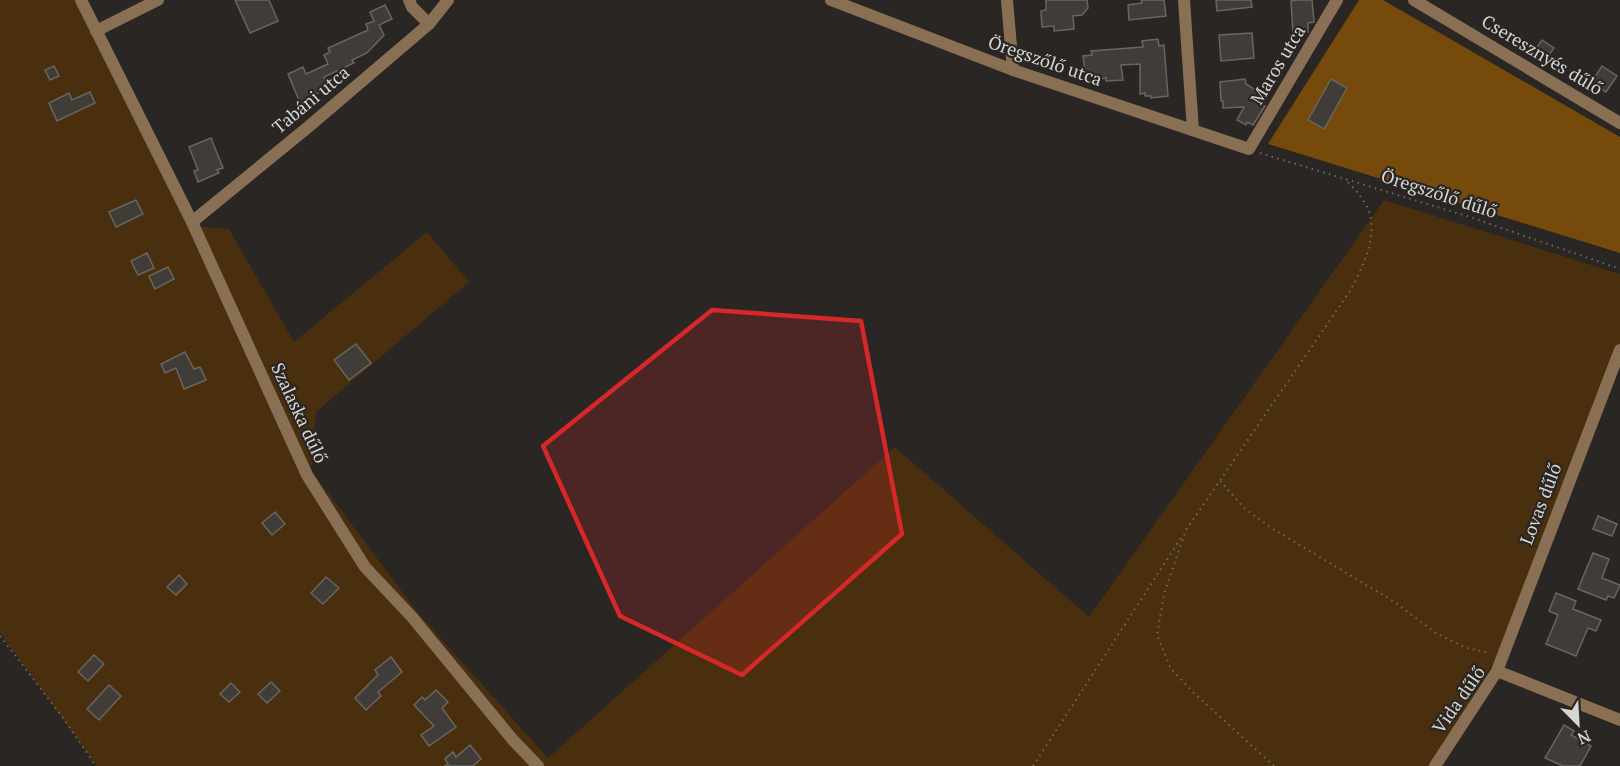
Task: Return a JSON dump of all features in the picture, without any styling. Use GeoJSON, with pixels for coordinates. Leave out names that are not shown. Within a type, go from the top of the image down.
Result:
{"type":"FeatureCollection","features":[{"type":"Feature","properties":{"kind":"street","name":"Szalaska dűlő"},"geometry":{"type":"LineString","coordinates":[[81,0],[192,222],[307,475],[365,567],[412,617],[513,740],[538,766]]}},
{"type":"Feature","properties":{"kind":"street"},"geometry":{"type":"LineString","coordinates":[[96,31],[158,0]]}},
{"type":"Feature","properties":{"kind":"street"},"geometry":{"type":"LineString","coordinates":[[409,0],[412,7],[429,24]]}},
{"type":"Feature","properties":{"kind":"street","name":"Tabáni utca"},"geometry":{"type":"LineString","coordinates":[[192,222],[429,24],[448,0]]}},
{"type":"Feature","properties":{"kind":"street","name":"Öregszőlő utca"},"geometry":{"type":"LineString","coordinates":[[831,0],[1013,70],[1249,149]]}},
{"type":"Feature","properties":{"kind":"street"},"geometry":{"type":"LineString","coordinates":[[1007,0],[1013,70]]}},
{"type":"Feature","properties":{"kind":"street"},"geometry":{"type":"LineString","coordinates":[[1184,0],[1194,130]]}},
{"type":"Feature","properties":{"kind":"street","name":"Maros utca"},"geometry":{"type":"LineString","coordinates":[[1249,149],[1337,0]]}},
{"type":"Feature","properties":{"kind":"street","name":"Cseresznyés dűlő"},"geometry":{"type":"LineString","coordinates":[[1414,0],[1620,123]]}},
{"type":"Feature","properties":{"kind":"street","name":"Lovas dűlő"},"geometry":{"type":"LineString","coordinates":[[1497,671],[1620,350]]}},
{"type":"Feature","properties":{"kind":"street","name":"Vida dűlő"},"geometry":{"type":"LineString","coordinates":[[1436,766],[1497,671],[1620,720]]}},
{"type":"Feature","properties":{"kind":"path","name":"Öregszőlő dűlő"},"geometry":{"type":"LineString","coordinates":[[1249,149],[1470,217],[1620,269]]}},
{"type":"Feature","properties":{"kind":"path"},"geometry":{"type":"LineString","coordinates":[[1033,766],[1186,530],[1350,291],[1366,260],[1372,222],[1364,201],[1345,179]]}},
{"type":"Feature","properties":{"kind":"path"},"geometry":{"type":"LineString","coordinates":[[1220,481],[1244,508],[1273,529],[1393,601],[1436,633],[1466,648],[1488,653],[1504,652]]}},
{"type":"Feature","properties":{"kind":"path"},"geometry":{"type":"LineString","coordinates":[[1186,530],[1164,594],[1157,635],[1171,669],[1274,766]]}},
{"type":"Feature","properties":{"kind":"path"},"geometry":{"type":"LineString","coordinates":[[0,636],[61,715],[96,766]]}},
{"type":"Feature","properties":{"kind":"highlighted area"},"geometry":{"type":"Polygon","coordinates":[[[712,310],[861,321],[902,534],[742,675],[620,616],[543,446],[712,310]]]}},
{"type":"Feature","properties":{"kind":"shaded area"},"geometry":{"type":"Polygon","coordinates":[[[0,0],[87,0],[197,226],[229,229],[294,342],[427,232],[469,282],[316,412],[311,470],[418,613],[548,758],[895,447],[1089,617],[1384,200],[1620,274],[1620,348],[1496,659],[1430,766],[97,766],[0,633],[0,0]]]}},
{"type":"Feature","properties":{"kind":"shaded area"},"geometry":{"type":"Polygon","coordinates":[[[1359,0],[1383,0],[1620,137],[1620,253],[1268,144],[1359,0]]]}},
{"type":"Feature","properties":{"kind":"building"},"geometry":{"type":"Polygon","coordinates":[[[235,0],[269,0],[278,21],[250,33],[235,0]]]}},
{"type":"Feature","properties":{"kind":"building"},"geometry":{"type":"Polygon","coordinates":[[[1046,0],[1087,0],[1088,8],[1082,15],[1073,16],[1074,29],[1054,31],[1054,26],[1042,27],[1041,11],[1046,10],[1046,0]]]}},
{"type":"Feature","properties":{"kind":"building"},"geometry":{"type":"Polygon","coordinates":[[[1141,0],[1164,0],[1166,16],[1129,20],[1128,5],[1142,3],[1141,0]]]}},
{"type":"Feature","properties":{"kind":"building"},"geometry":{"type":"Polygon","coordinates":[[[1216,0],[1251,0],[1252,7],[1217,11],[1216,0]]]}},
{"type":"Feature","properties":{"kind":"building"},"geometry":{"type":"Polygon","coordinates":[[[1312,0],[1314,22],[1308,23],[1308,32],[1293,33],[1291,1],[1312,0]]]}},
{"type":"Feature","properties":{"kind":"building"},"geometry":{"type":"Polygon","coordinates":[[[385,5],[392,19],[379,25],[384,35],[367,53],[352,60],[354,63],[324,77],[329,87],[300,103],[288,74],[303,67],[306,74],[328,64],[324,55],[330,52],[328,48],[368,30],[366,24],[374,21],[370,12],[385,5]]]}},
{"type":"Feature","properties":{"kind":"building"},"geometry":{"type":"Polygon","coordinates":[[[1252,33],[1254,58],[1221,61],[1219,35],[1252,33]]]}},
{"type":"Feature","properties":{"kind":"building"},"geometry":{"type":"Polygon","coordinates":[[[1158,39],[1159,46],[1164,45],[1168,96],[1151,98],[1151,96],[1145,96],[1145,93],[1140,94],[1140,64],[1121,65],[1123,80],[1106,81],[1106,78],[1094,80],[1094,77],[1086,78],[1083,56],[1092,55],[1091,51],[1143,47],[1142,41],[1158,39]]]}},
{"type":"Feature","properties":{"kind":"building"},"geometry":{"type":"Polygon","coordinates":[[[1542,40],[1554,48],[1547,58],[1535,50],[1542,40]]]}},
{"type":"Feature","properties":{"kind":"building"},"geometry":{"type":"Polygon","coordinates":[[[54,66],[59,76],[50,80],[45,70],[54,66]]]}},
{"type":"Feature","properties":{"kind":"building"},"geometry":{"type":"Polygon","coordinates":[[[1602,66],[1617,76],[1606,92],[1591,83],[1602,66]]]}},
{"type":"Feature","properties":{"kind":"building"},"geometry":{"type":"Polygon","coordinates":[[[1245,79],[1246,84],[1264,95],[1259,103],[1265,106],[1253,125],[1247,122],[1246,125],[1237,120],[1244,107],[1223,108],[1223,101],[1221,101],[1220,82],[1245,79]]]}},
{"type":"Feature","properties":{"kind":"building"},"geometry":{"type":"Polygon","coordinates":[[[1331,79],[1347,88],[1324,129],[1308,120],[1331,79]]]}},
{"type":"Feature","properties":{"kind":"building"},"geometry":{"type":"Polygon","coordinates":[[[90,92],[95,103],[57,121],[49,103],[69,93],[72,100],[90,92]]]}},
{"type":"Feature","properties":{"kind":"building"},"geometry":{"type":"Polygon","coordinates":[[[211,138],[223,168],[217,170],[219,173],[198,182],[194,171],[198,170],[189,147],[211,138]]]}},
{"type":"Feature","properties":{"kind":"building"},"geometry":{"type":"Polygon","coordinates":[[[136,200],[143,214],[116,227],[109,212],[136,200]]]}},
{"type":"Feature","properties":{"kind":"building"},"geometry":{"type":"Polygon","coordinates":[[[147,253],[154,268],[138,275],[131,261],[147,253]]]}},
{"type":"Feature","properties":{"kind":"building"},"geometry":{"type":"Polygon","coordinates":[[[168,267],[174,279],[155,289],[149,276],[168,267]]]}},
{"type":"Feature","properties":{"kind":"building"},"geometry":{"type":"Polygon","coordinates":[[[356,344],[371,363],[349,380],[334,360],[356,344]]]}},
{"type":"Feature","properties":{"kind":"building"},"geometry":{"type":"Polygon","coordinates":[[[185,352],[194,369],[200,367],[206,380],[184,389],[176,368],[165,373],[161,364],[185,352]]]}},
{"type":"Feature","properties":{"kind":"building"},"geometry":{"type":"Polygon","coordinates":[[[275,512],[285,524],[272,535],[262,523],[275,512]]]}},
{"type":"Feature","properties":{"kind":"building"},"geometry":{"type":"Polygon","coordinates":[[[1598,516],[1617,524],[1612,536],[1593,529],[1598,516]]]}},
{"type":"Feature","properties":{"kind":"building"},"geometry":{"type":"Polygon","coordinates":[[[1593,553],[1609,559],[1602,578],[1620,585],[1614,598],[1608,596],[1606,600],[1578,589],[1593,553]]]}},
{"type":"Feature","properties":{"kind":"building"},"geometry":{"type":"Polygon","coordinates":[[[179,575],[187,584],[176,595],[167,587],[179,575]]]}},
{"type":"Feature","properties":{"kind":"building"},"geometry":{"type":"Polygon","coordinates":[[[326,577],[339,588],[323,604],[311,593],[326,577]]]}},
{"type":"Feature","properties":{"kind":"building"},"geometry":{"type":"Polygon","coordinates":[[[1556,593],[1576,601],[1573,609],[1601,620],[1596,631],[1588,628],[1576,656],[1546,644],[1558,615],[1549,611],[1556,593]]]}},
{"type":"Feature","properties":{"kind":"building"},"geometry":{"type":"Polygon","coordinates":[[[94,655],[104,664],[88,681],[78,672],[94,655]]]}},
{"type":"Feature","properties":{"kind":"building"},"geometry":{"type":"Polygon","coordinates":[[[391,657],[402,672],[378,692],[381,696],[366,710],[355,698],[378,675],[375,670],[391,657]]]}},
{"type":"Feature","properties":{"kind":"building"},"geometry":{"type":"Polygon","coordinates":[[[271,682],[280,691],[267,703],[258,694],[271,682]]]}},
{"type":"Feature","properties":{"kind":"building"},"geometry":{"type":"Polygon","coordinates":[[[231,683],[240,692],[229,702],[220,694],[231,683]]]}},
{"type":"Feature","properties":{"kind":"building"},"geometry":{"type":"Polygon","coordinates":[[[109,685],[121,696],[99,720],[87,709],[109,685]]]}},
{"type":"Feature","properties":{"kind":"building"},"geometry":{"type":"Polygon","coordinates":[[[436,690],[448,702],[442,708],[456,727],[429,746],[421,735],[434,726],[414,705],[422,697],[425,700],[436,690]]]}},
{"type":"Feature","properties":{"kind":"building"},"geometry":{"type":"Polygon","coordinates":[[[1564,725],[1574,731],[1571,735],[1591,746],[1580,766],[1563,766],[1545,758],[1564,725]]]}},
{"type":"Feature","properties":{"kind":"building"},"geometry":{"type":"Polygon","coordinates":[[[470,745],[481,759],[473,766],[445,766],[448,764],[445,759],[453,752],[456,757],[470,745]]]}}]}
